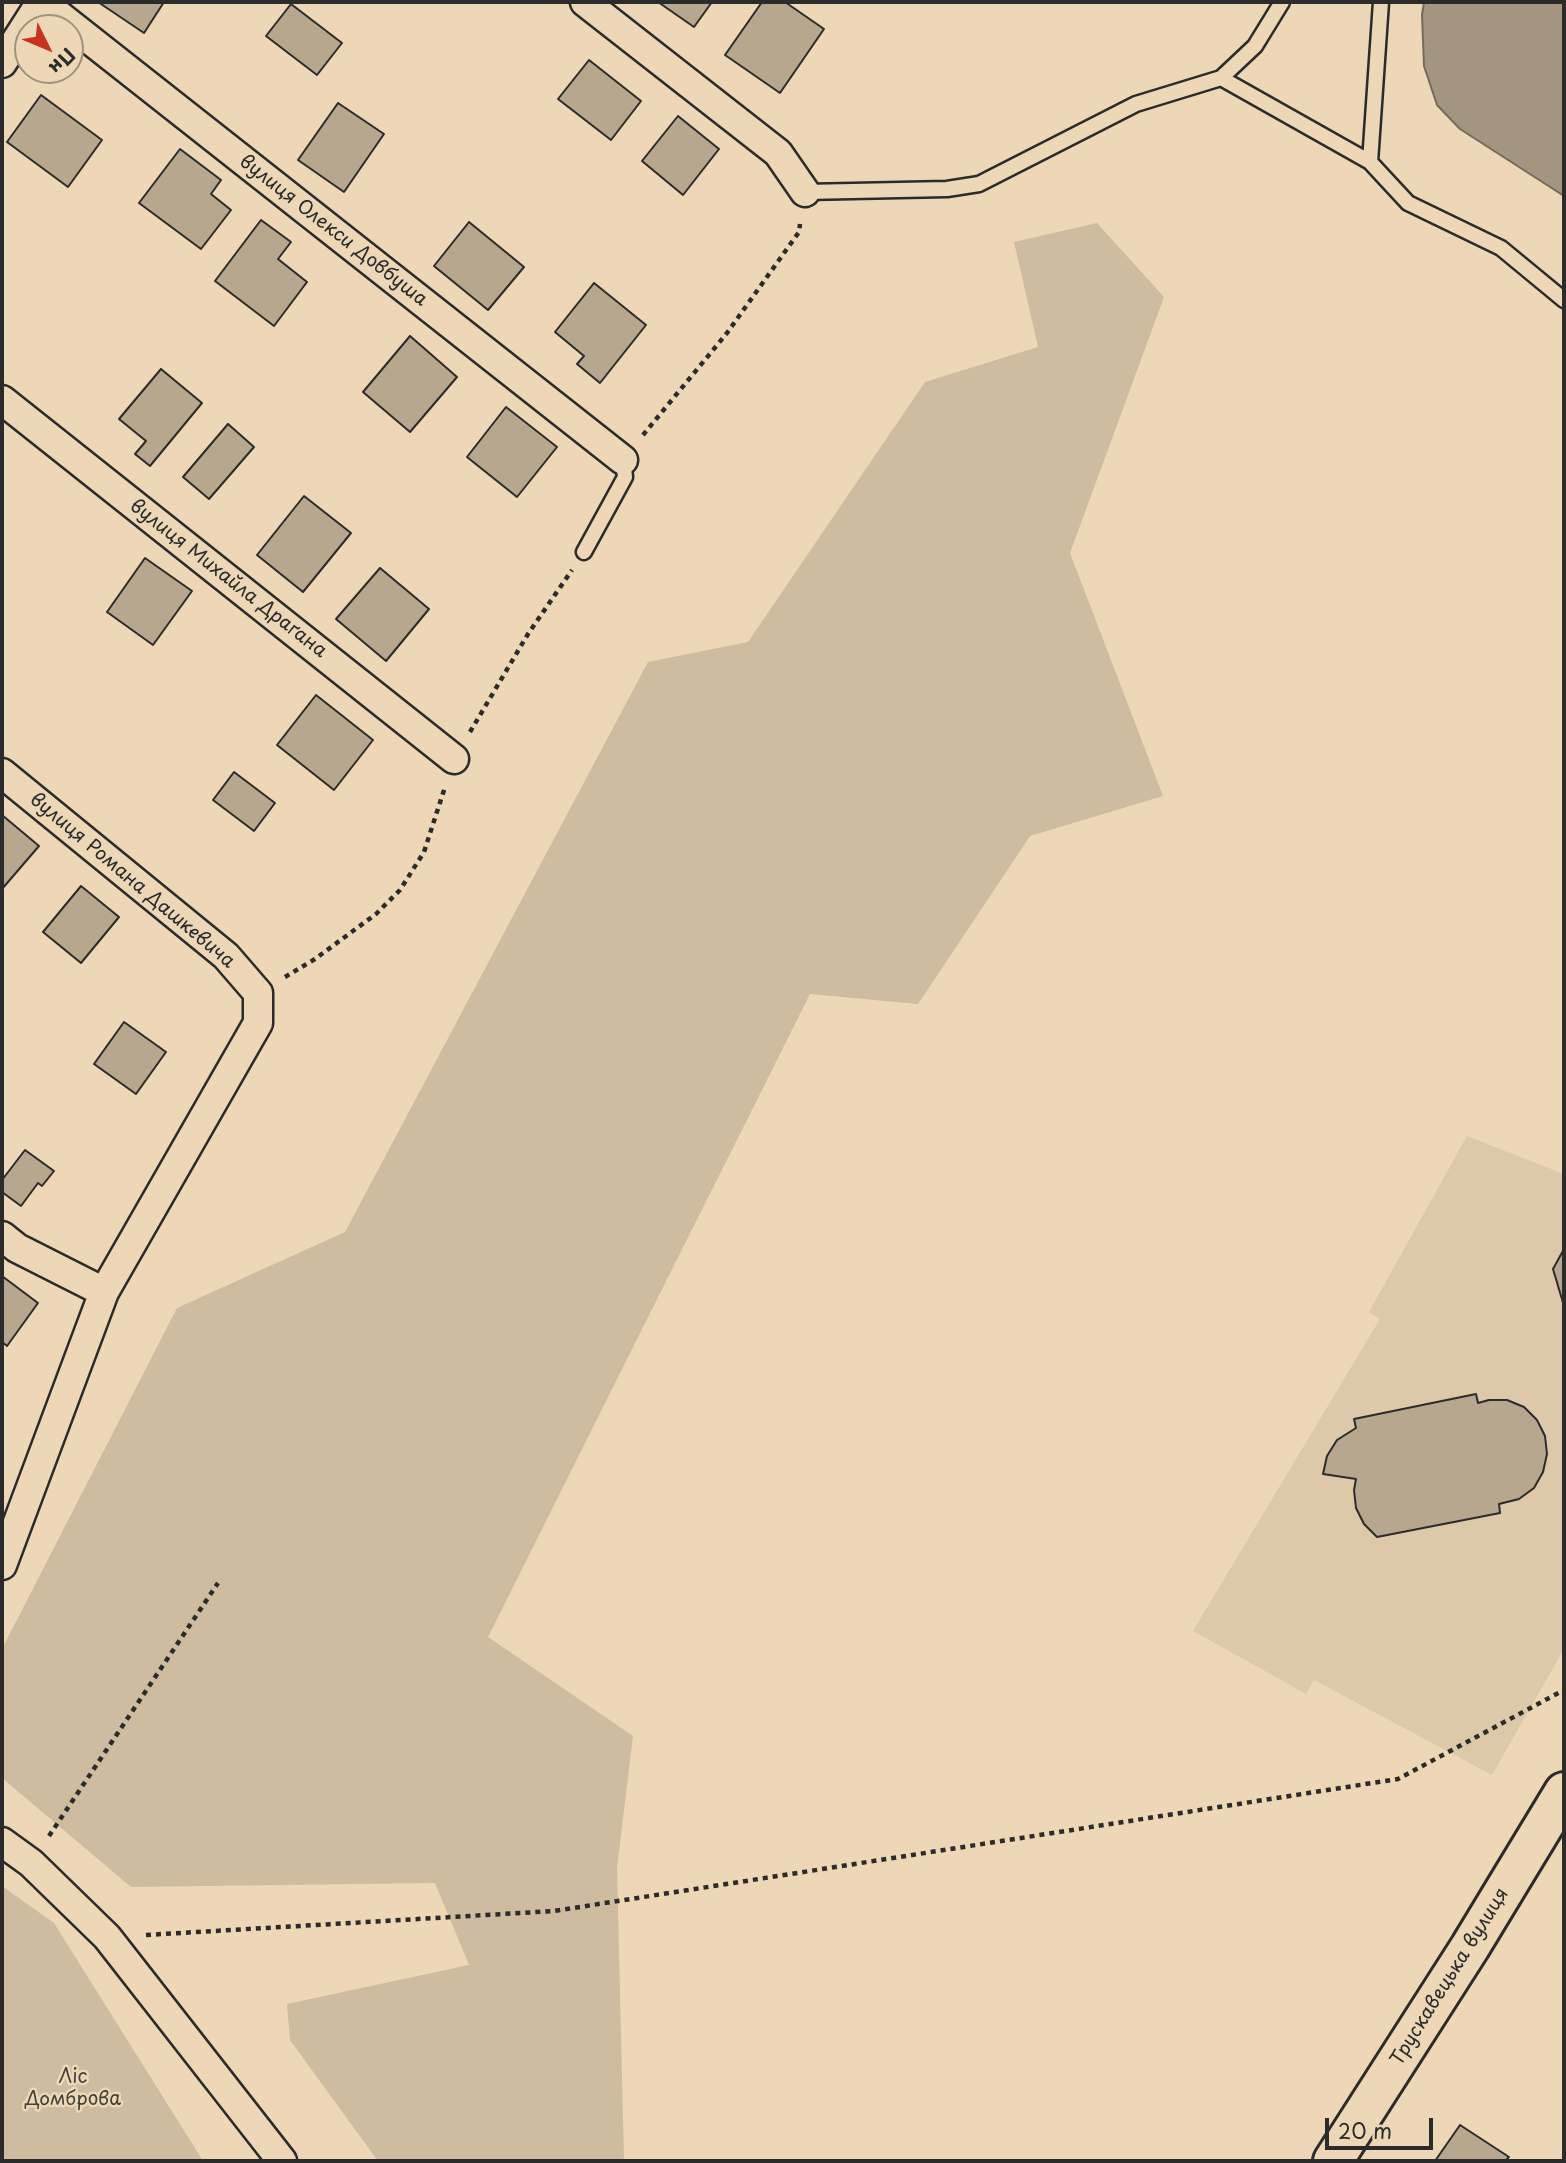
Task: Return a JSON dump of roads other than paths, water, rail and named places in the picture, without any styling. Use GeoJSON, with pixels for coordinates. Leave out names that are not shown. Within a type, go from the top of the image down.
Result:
{"type":"FeatureCollection","features":[{"type":"Feature","properties":{"kind":"main road","name":"Трускавецька вулиця"},"geometry":{"type":"LineString","coordinates":[[1333,2161],[1470,1947],[1564,1792]]}},
{"type":"Feature","properties":{"kind":"street"},"geometry":{"type":"LineString","coordinates":[[2,63],[42,2]]}},
{"type":"Feature","properties":{"kind":"street","name":"вулиця Олекси Довбуша"},"geometry":{"type":"LineString","coordinates":[[42,2],[623,460]]}},
{"type":"Feature","properties":{"kind":"street"},"geometry":{"type":"LineString","coordinates":[[585,2],[778,153],[805,192]]}},
{"type":"Feature","properties":{"kind":"street","name":"вулиця Михайла Драґана"},"geometry":{"type":"LineString","coordinates":[[2,400],[454,759]]}},
{"type":"Feature","properties":{"kind":"street","name":"вулиця Романа Дашкевича"},"geometry":{"type":"LineString","coordinates":[[2,773],[226,956],[258,993],[258,1023],[104,1292]]}},
{"type":"Feature","properties":{"kind":"street"},"geometry":{"type":"LineString","coordinates":[[2,1236],[17,1248],[104,1292],[2,1565]]}},
{"type":"Feature","properties":{"kind":"street"},"geometry":{"type":"LineString","coordinates":[[2,1842],[31,1863],[107,1937],[282,2161]]}},
{"type":"Feature","properties":{"kind":"lane"},"geometry":{"type":"LineString","coordinates":[[805,192],[947,189],[979,184],[1136,104],[1221,78],[1255,46],[1282,2]]}},
{"type":"Feature","properties":{"kind":"lane"},"geometry":{"type":"LineString","coordinates":[[1370,162],[1381,2]]}},
{"type":"Feature","properties":{"kind":"lane"},"geometry":{"type":"LineString","coordinates":[[1221,78],[1370,162],[1408,203],[1501,248],[1564,300]]}},
{"type":"Feature","properties":{"kind":"lane"},"geometry":{"type":"LineString","coordinates":[[584,552],[625,477],[623,460]]}},
{"type":"Feature","properties":{"kind":"park label","name":"Ліс Домброва"},"geometry":{"type":"Point","coordinates":[73,2089]}}]}
